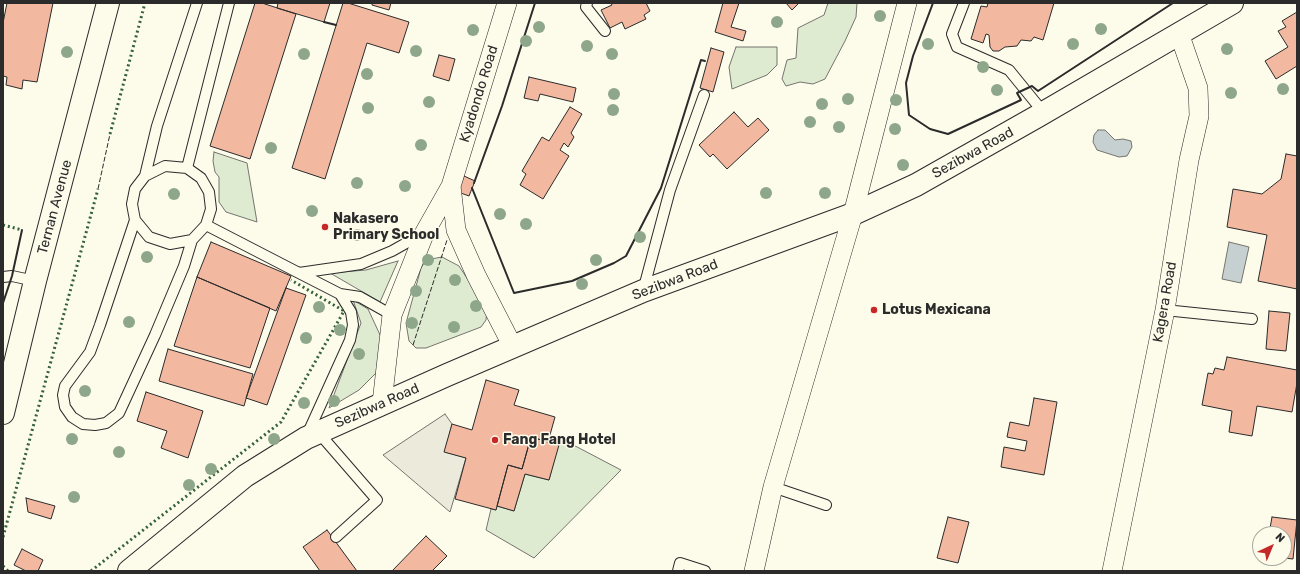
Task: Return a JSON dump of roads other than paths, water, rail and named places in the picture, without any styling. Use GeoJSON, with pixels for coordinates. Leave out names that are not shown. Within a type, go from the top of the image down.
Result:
{"type":"FeatureCollection","features":[{"type":"Feature","properties":{"kind":"street","name":"Ternan Avenue"},"geometry":{"type":"LineString","coordinates":[[3,412],[35,282],[108,3]]}},
{"type":"Feature","properties":{"kind":"street","name":"Kyadondo Road"},"geometry":{"type":"LineString","coordinates":[[382,403],[392,315],[425,232],[451,186],[508,3]]}},
{"type":"Feature","properties":{"kind":"street"},"geometry":{"type":"LineString","coordinates":[[754,571],[773,487],[853,214],[907,3]]}},
{"type":"Feature","properties":{"kind":"street","name":"Sezibwa Road"},"geometry":{"type":"LineString","coordinates":[[136,568],[245,476],[312,436],[382,403],[643,291],[853,214],[916,185],[1232,3]]}},
{"type":"Feature","properties":{"kind":"street","name":"Kagera Road"},"geometry":{"type":"LineString","coordinates":[[1112,571],[1165,310],[1189,160],[1199,108],[1198,88],[1179,34]]}},
{"type":"Feature","properties":{"kind":"street","name":"Kyadondo Road"},"geometry":{"type":"LineString","coordinates":[[451,186],[456,230],[476,275],[513,347]]}},
{"type":"Feature","properties":{"kind":"lane"},"geometry":{"type":"LineString","coordinates":[[145,176],[157,126],[197,3]]}},
{"type":"Feature","properties":{"kind":"lane"},"geometry":{"type":"LineString","coordinates":[[187,168],[229,3]]}},
{"type":"Feature","properties":{"kind":"lane"},"geometry":{"type":"LineString","coordinates":[[586,3],[586,7],[605,31]]}},
{"type":"Feature","properties":{"kind":"lane"},"geometry":{"type":"LineString","coordinates":[[964,3],[952,34],[958,47],[1009,70],[1044,112]]}},
{"type":"Feature","properties":{"kind":"lane"},"geometry":{"type":"LineString","coordinates":[[643,291],[670,190],[704,95]]}},
{"type":"Feature","properties":{"kind":"lane"},"geometry":{"type":"LineString","coordinates":[[135,220],[90,352],[65,386],[63,395],[65,407],[72,417],[83,424],[95,425],[106,423],[119,412],[156,335],[184,266],[192,240],[206,225],[211,209],[209,192],[201,178],[187,168],[165,166],[145,176],[135,188],[133,196],[132,204],[135,220],[149,237],[170,244],[192,240]]}},
{"type":"Feature","properties":{"kind":"lane"},"geometry":{"type":"LineString","coordinates":[[206,225],[340,294],[360,297],[392,315]]}},
{"type":"Feature","properties":{"kind":"lane"},"geometry":{"type":"LineString","coordinates":[[299,273],[361,264],[392,251],[425,232]]}},
{"type":"Feature","properties":{"kind":"lane"},"geometry":{"type":"LineString","coordinates":[[3,277],[12,276],[35,282]]}},
{"type":"Feature","properties":{"kind":"lane"},"geometry":{"type":"LineString","coordinates":[[336,537],[377,500],[312,436],[353,325],[351,312],[340,294]]}},
{"type":"Feature","properties":{"kind":"lane"},"geometry":{"type":"LineString","coordinates":[[1165,310],[1252,319]]}},
{"type":"Feature","properties":{"kind":"lane"},"geometry":{"type":"LineString","coordinates":[[773,487],[826,505]]}},
{"type":"Feature","properties":{"kind":"lane"},"geometry":{"type":"LineString","coordinates":[[678,571],[680,563],[705,571]]}},
{"type":"Feature","properties":{"kind":"place","name":"Nakasero Primary School"},"geometry":{"type":"Point","coordinates":[325,227]}},
{"type":"Feature","properties":{"kind":"place","name":"Lotus Mexicana"},"geometry":{"type":"Point","coordinates":[874,310]}},
{"type":"Feature","properties":{"kind":"place","name":"Fang Fang Hotel"},"geometry":{"type":"Point","coordinates":[495,440]}}]}
